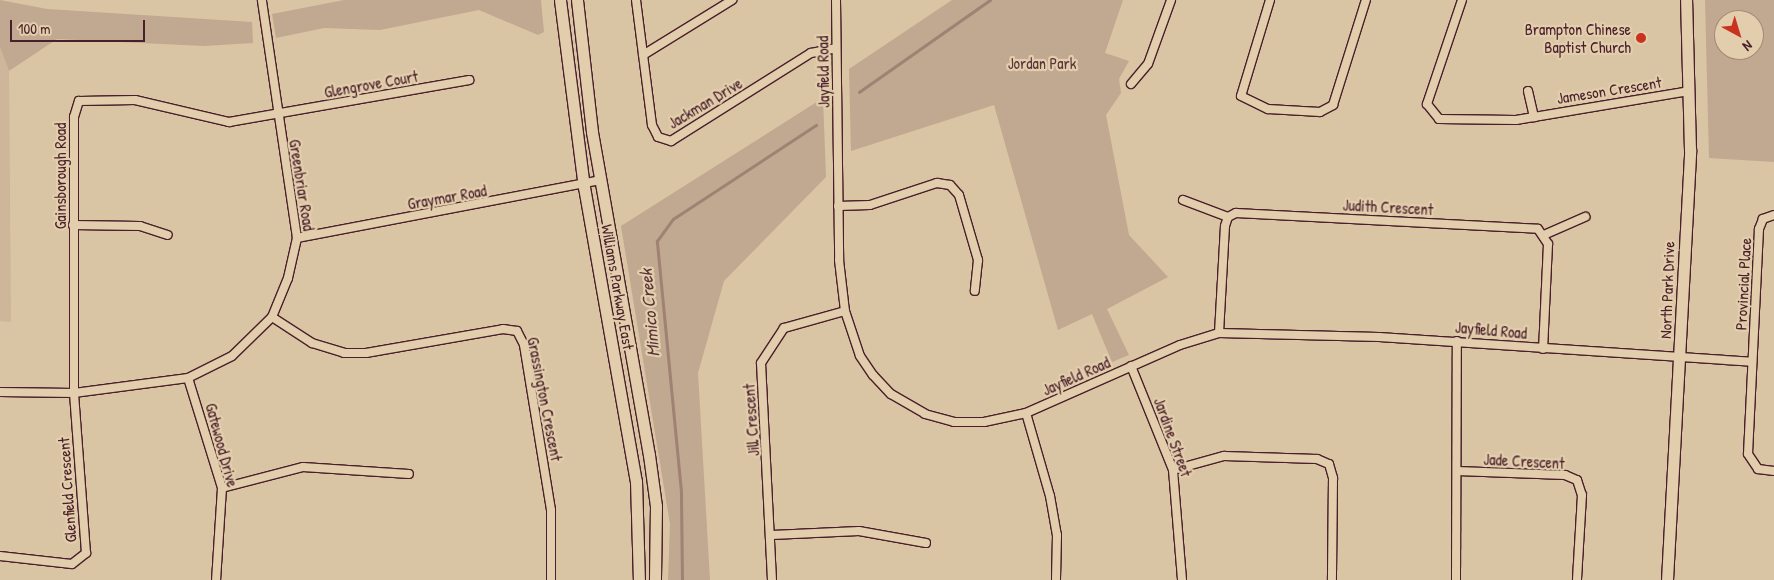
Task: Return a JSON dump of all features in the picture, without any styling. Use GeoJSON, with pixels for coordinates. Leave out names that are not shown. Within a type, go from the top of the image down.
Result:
{"type":"FeatureCollection","features":[{"type":"Feature","properties":{"kind":"main road","name":"Williams Parkway East"},"geometry":{"type":"LineString","coordinates":[[560,0],[584,187],[636,480],[639,580]]}},
{"type":"Feature","properties":{"kind":"main road","name":"Williams Parkway East"},"geometry":{"type":"LineString","coordinates":[[577,0],[602,180],[656,506],[655,580]]}},
{"type":"Feature","properties":{"kind":"main road","name":"North Park Drive"},"geometry":{"type":"LineString","coordinates":[[1667,580],[1681,357],[1689,91],[1686,0]]}},
{"type":"Feature","properties":{"kind":"street","name":"Greenbriar Road"},"geometry":{"type":"LineString","coordinates":[[0,392],[74,394],[188,378],[232,356],[272,317],[288,278],[297,238],[277,115],[262,0]]}},
{"type":"Feature","properties":{"kind":"street","name":"Jackman Drive"},"geometry":{"type":"LineString","coordinates":[[636,0],[652,125],[658,137],[671,140],[811,53],[836,48]]}},
{"type":"Feature","properties":{"kind":"street"},"geometry":{"type":"LineString","coordinates":[[643,54],[732,0]]}},
{"type":"Feature","properties":{"kind":"street","name":"Jayfield Road"},"geometry":{"type":"LineString","coordinates":[[836,0],[838,206],[844,310],[860,356],[891,394],[906,404],[954,422],[984,422],[1026,412],[1131,366],[1219,333],[1457,341],[1543,349],[1681,357]]}},
{"type":"Feature","properties":{"kind":"street"},"geometry":{"type":"LineString","coordinates":[[1131,84],[1148,64],[1171,0]]}},
{"type":"Feature","properties":{"kind":"street"},"geometry":{"type":"LineString","coordinates":[[1270,0],[1241,96],[1268,109],[1320,112],[1333,105],[1366,0]]}},
{"type":"Feature","properties":{"kind":"street","name":"Jameson Crescent"},"geometry":{"type":"LineString","coordinates":[[1462,0],[1428,104],[1432,113],[1439,119],[1534,117],[1689,91]]}},
{"type":"Feature","properties":{"kind":"street","name":"Glengrove Court"},"geometry":{"type":"LineString","coordinates":[[277,115],[469,80]]}},
{"type":"Feature","properties":{"kind":"street"},"geometry":{"type":"LineString","coordinates":[[1528,91],[1534,117]]}},
{"type":"Feature","properties":{"kind":"street","name":"Gainsborough Road"},"geometry":{"type":"LineString","coordinates":[[74,394],[74,117],[79,102],[135,100],[229,122],[277,115]]}},
{"type":"Feature","properties":{"kind":"street","name":"Graymar Road"},"geometry":{"type":"LineString","coordinates":[[297,238],[584,187],[602,180]]}},
{"type":"Feature","properties":{"kind":"street"},"geometry":{"type":"LineString","coordinates":[[838,206],[870,205],[937,183],[950,185],[959,195],[978,260],[975,291]]}},
{"type":"Feature","properties":{"kind":"street","name":"Judith Crescent"},"geometry":{"type":"LineString","coordinates":[[1183,200],[1228,217],[1236,214],[1538,229],[1546,234]]}},
{"type":"Feature","properties":{"kind":"street","name":"Provincial Place"},"geometry":{"type":"LineString","coordinates":[[1774,215],[1763,219],[1759,229],[1748,454],[1758,469],[1774,471]]}},
{"type":"Feature","properties":{"kind":"street"},"geometry":{"type":"LineString","coordinates":[[1219,333],[1228,217]]}},
{"type":"Feature","properties":{"kind":"street"},"geometry":{"type":"LineString","coordinates":[[1543,349],[1546,234],[1585,217]]}},
{"type":"Feature","properties":{"kind":"street"},"geometry":{"type":"LineString","coordinates":[[73,225],[140,226],[168,235]]}},
{"type":"Feature","properties":{"kind":"street","name":"Jill Crescent"},"geometry":{"type":"LineString","coordinates":[[772,580],[772,535],[761,363],[784,328],[844,310]]}},
{"type":"Feature","properties":{"kind":"street","name":"Grassington Crescent"},"geometry":{"type":"LineString","coordinates":[[272,317],[312,343],[344,352],[366,354],[503,328],[517,331],[524,345],[551,510],[551,580]]}},
{"type":"Feature","properties":{"kind":"street"},"geometry":{"type":"LineString","coordinates":[[1456,580],[1457,341]]}},
{"type":"Feature","properties":{"kind":"street"},"geometry":{"type":"LineString","coordinates":[[1681,357],[1752,362]]}},
{"type":"Feature","properties":{"kind":"street","name":"Jardine Street"},"geometry":{"type":"LineString","coordinates":[[1131,366],[1173,470],[1182,580]]}},
{"type":"Feature","properties":{"kind":"street","name":"Gatewood Drive"},"geometry":{"type":"LineString","coordinates":[[188,378],[222,488],[216,580]]}},
{"type":"Feature","properties":{"kind":"street","name":"Glenfield Crescent"},"geometry":{"type":"LineString","coordinates":[[0,556],[72,564],[86,553],[74,394]]}},
{"type":"Feature","properties":{"kind":"street"},"geometry":{"type":"LineString","coordinates":[[1026,412],[1050,496],[1057,535],[1056,580]]}},
{"type":"Feature","properties":{"kind":"street"},"geometry":{"type":"LineString","coordinates":[[1173,470],[1224,456],[1317,459],[1328,464],[1333,478],[1332,580]]}},
{"type":"Feature","properties":{"kind":"street"},"geometry":{"type":"LineString","coordinates":[[222,488],[302,467],[409,474]]}},
{"type":"Feature","properties":{"kind":"street","name":"Jade Crescent"},"geometry":{"type":"LineString","coordinates":[[1457,471],[1564,475],[1577,480],[1582,495],[1577,580]]}},
{"type":"Feature","properties":{"kind":"street"},"geometry":{"type":"LineString","coordinates":[[772,535],[860,531],[926,543]]}},
{"type":"Feature","properties":{"kind":"shaded area"},"geometry":{"type":"Polygon","coordinates":[[[0,47],[9,71],[11,322],[0,321],[0,47]]]}},
{"type":"Feature","properties":{"kind":"green space"},"geometry":{"type":"Polygon","coordinates":[[[0,0],[47,9],[252,22],[253,43],[204,46],[57,39],[9,71],[0,47],[0,0]]]}},
{"type":"Feature","properties":{"kind":"green space"},"geometry":{"type":"Polygon","coordinates":[[[344,0],[541,0],[544,32],[538,35],[479,10],[380,30],[324,28],[276,38],[272,14],[344,0]]]}},
{"type":"Feature","properties":{"kind":"green space","name":"Jordan Park"},"geometry":{"type":"Polygon","coordinates":[[[952,0],[1123,0],[1105,53],[1129,61],[1119,79],[1121,93],[1106,115],[1129,235],[1168,277],[1107,309],[1129,355],[1112,362],[1092,314],[1058,330],[994,105],[851,151],[849,69],[952,0]]]}},
{"type":"Feature","properties":{"kind":"green space"},"geometry":{"type":"Polygon","coordinates":[[[1705,0],[1774,0],[1774,162],[1709,158],[1705,0]]]}},
{"type":"Feature","properties":{"kind":"green space"},"geometry":{"type":"Polygon","coordinates":[[[823,98],[826,177],[724,281],[698,373],[710,580],[668,580],[670,524],[621,226],[823,98]]]}},
{"type":"Feature","properties":{"kind":"waterway","name":"Mimico Creek"},"geometry":{"type":"LineString","coordinates":[[859,92],[990,0]]}},
{"type":"Feature","properties":{"kind":"waterway","name":"Mimico Creek"},"geometry":{"type":"LineString","coordinates":[[682,580],[681,492],[657,241],[673,219],[816,125]]}},
{"type":"Feature","properties":{"kind":"place","name":"Brampton Chinese Baptist Church"},"geometry":{"type":"Point","coordinates":[1641,38]}}]}
